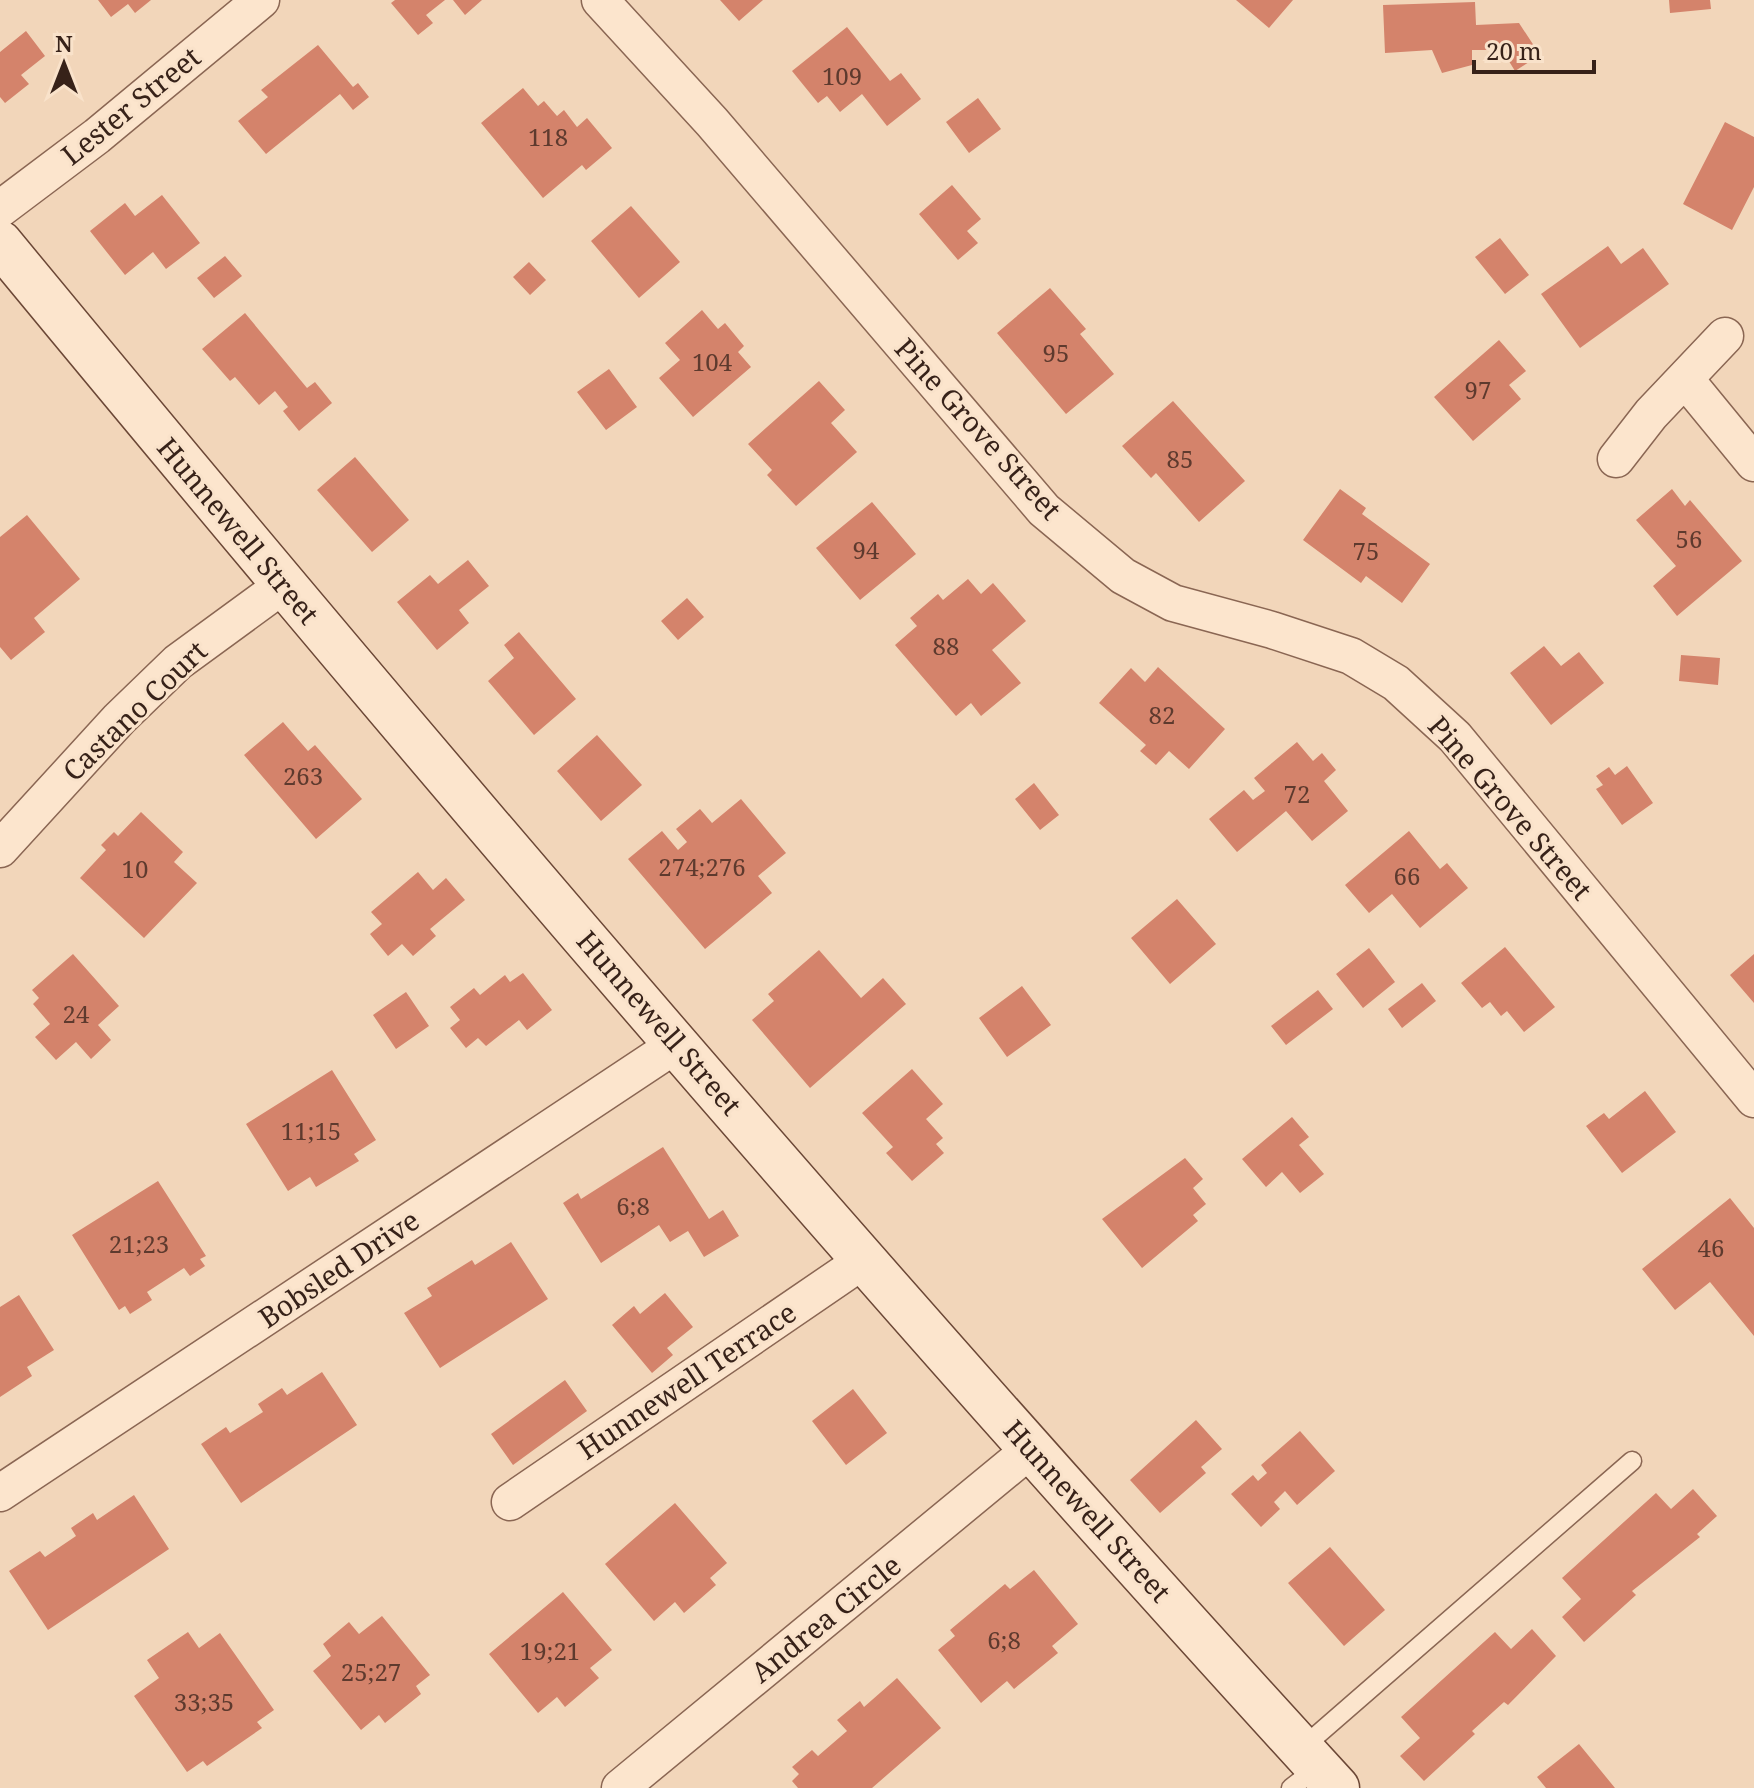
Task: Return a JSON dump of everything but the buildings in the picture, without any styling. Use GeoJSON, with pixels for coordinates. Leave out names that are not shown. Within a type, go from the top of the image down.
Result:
{"type":"FeatureCollection","features":[{"type":"Feature","properties":{"kind":"main road","name":"Hunnewell Street"},"geometry":{"type":"LineString","coordinates":[[0,243],[282,586],[1311,1773]]}},
{"type":"Feature","properties":{"kind":"street","name":"Lester Street"},"geometry":{"type":"LineString","coordinates":[[0,209],[97,136],[261,0]]}},
{"type":"Feature","properties":{"kind":"street","name":"Pine Grove Street"},"geometry":{"type":"LineString","coordinates":[[600,0],[712,122],[1044,510],[1123,576],[1173,603],[1351,656],[1396,683],[1455,737],[1754,1099]]}},
{"type":"Feature","properties":{"kind":"street"},"geometry":{"type":"LineString","coordinates":[[1616,459],[1651,414],[1725,336]]}},
{"type":"Feature","properties":{"kind":"street"},"geometry":{"type":"LineString","coordinates":[[1685,379],[1754,463]]}},
{"type":"Feature","properties":{"kind":"street","name":"Castano Court"},"geometry":{"type":"LineString","coordinates":[[0,849],[119,719],[178,662],[282,586]]}},
{"type":"Feature","properties":{"kind":"street","name":"Bobsled Drive"},"geometry":{"type":"LineString","coordinates":[[0,1493],[677,1044]]}},
{"type":"Feature","properties":{"kind":"street","name":"Hunnewell Terrace"},"geometry":{"type":"LineString","coordinates":[[510,1502],[864,1260]]}},
{"type":"Feature","properties":{"kind":"street","name":"Andrea Circle"},"geometry":{"type":"LineString","coordinates":[[620,1788],[1031,1449]]}},
{"type":"Feature","properties":{"kind":"lane"},"geometry":{"type":"LineString","coordinates":[[1311,1773],[1632,1461]]}}]}
